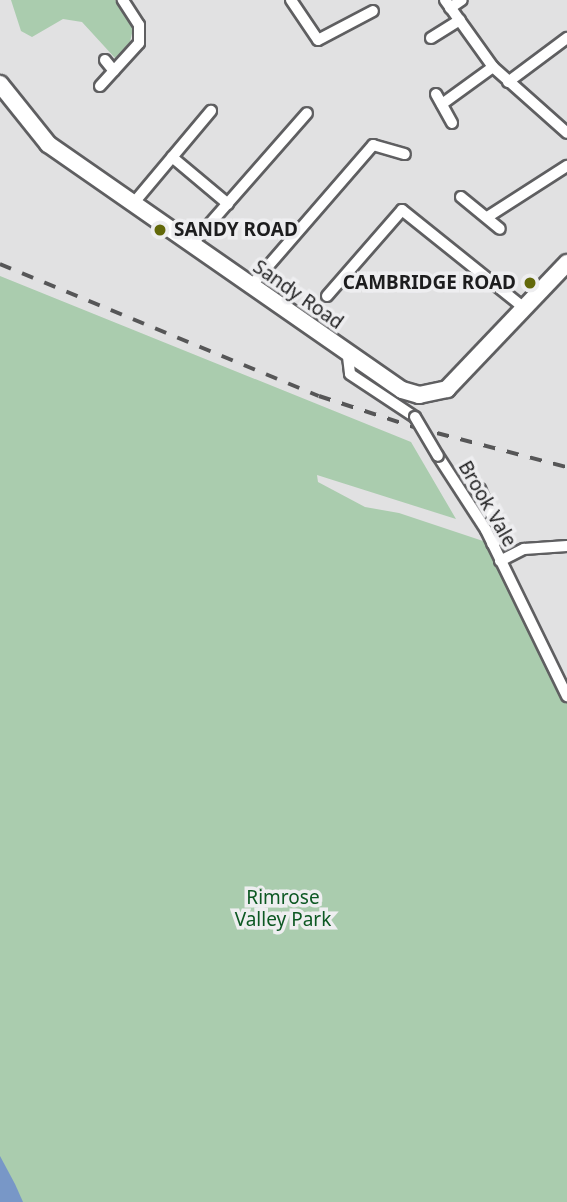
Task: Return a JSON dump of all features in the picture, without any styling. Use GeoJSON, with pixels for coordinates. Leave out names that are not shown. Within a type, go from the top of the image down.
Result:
{"type":"FeatureCollection","features":[{"type":"Feature","properties":{"kind":"main road","name":"Sandy Road"},"geometry":{"type":"LineString","coordinates":[[0,84],[48,145],[192,244],[348,357],[402,390],[419,396],[447,389],[522,306]]}},
{"type":"Feature","properties":{"kind":"main road"},"geometry":{"type":"LineString","coordinates":[[522,306],[567,263]]}},
{"type":"Feature","properties":{"kind":"street"},"geometry":{"type":"LineString","coordinates":[[100,86],[140,39],[136,20],[123,0]]}},
{"type":"Feature","properties":{"kind":"street"},"geometry":{"type":"LineString","coordinates":[[291,0],[318,40],[373,11]]}},
{"type":"Feature","properties":{"kind":"street"},"geometry":{"type":"LineString","coordinates":[[462,0],[447,4],[493,67],[567,133]]}},
{"type":"Feature","properties":{"kind":"street"},"geometry":{"type":"LineString","coordinates":[[431,38],[460,20]]}},
{"type":"Feature","properties":{"kind":"street"},"geometry":{"type":"LineString","coordinates":[[508,82],[567,38]]}},
{"type":"Feature","properties":{"kind":"street"},"geometry":{"type":"LineString","coordinates":[[105,60],[114,71]]}},
{"type":"Feature","properties":{"kind":"street"},"geometry":{"type":"LineString","coordinates":[[452,123],[439,99],[493,67]]}},
{"type":"Feature","properties":{"kind":"street"},"geometry":{"type":"LineString","coordinates":[[132,205],[211,111]]}},
{"type":"Feature","properties":{"kind":"street"},"geometry":{"type":"LineString","coordinates":[[192,244],[307,113]]}},
{"type":"Feature","properties":{"kind":"street"},"geometry":{"type":"LineString","coordinates":[[250,287],[373,145],[405,154]]}},
{"type":"Feature","properties":{"kind":"street"},"geometry":{"type":"LineString","coordinates":[[172,157],[228,204]]}},
{"type":"Feature","properties":{"kind":"street"},"geometry":{"type":"LineString","coordinates":[[489,216],[567,166]]}},
{"type":"Feature","properties":{"kind":"street"},"geometry":{"type":"LineString","coordinates":[[461,197],[489,216],[500,229]]}},
{"type":"Feature","properties":{"kind":"street"},"geometry":{"type":"LineString","coordinates":[[327,296],[402,210],[522,306]]}},
{"type":"Feature","properties":{"kind":"street","name":"Brook Vale"},"geometry":{"type":"LineString","coordinates":[[348,357],[350,374],[415,417],[492,544],[567,696]]}},
{"type":"Feature","properties":{"kind":"street"},"geometry":{"type":"LineString","coordinates":[[480,489],[501,537],[492,544]]}},
{"type":"Feature","properties":{"kind":"street"},"geometry":{"type":"LineString","coordinates":[[500,561],[524,549],[567,546]]}},
{"type":"Feature","properties":{"kind":"green space"},"geometry":{"type":"Polygon","coordinates":[[[11,0],[115,0],[133,29],[130,42],[115,58],[82,22],[63,19],[32,37],[21,31],[11,0]]]}},
{"type":"Feature","properties":{"kind":"green space","name":"Rimrose Valley Park"},"geometry":{"type":"Polygon","coordinates":[[[0,276],[411,442],[456,519],[317,475],[318,482],[365,507],[399,513],[492,544],[567,696],[567,1202],[11,1202],[0,1180],[0,276]]]}},
{"type":"Feature","properties":{"kind":"water"},"geometry":{"type":"Polygon","coordinates":[[[0,1156],[15,1184],[23,1202],[0,1202],[0,1156]]]}},
{"type":"Feature","properties":{"kind":"railway"},"geometry":{"type":"LineString","coordinates":[[0,264],[319,396],[414,427],[567,467]]}},
{"type":"Feature","properties":{"kind":"place","name":"SANDY ROAD"},"geometry":{"type":"Point","coordinates":[160,230]}},
{"type":"Feature","properties":{"kind":"place","name":"CAMBRIDGE ROAD"},"geometry":{"type":"Point","coordinates":[530,283]}}]}
